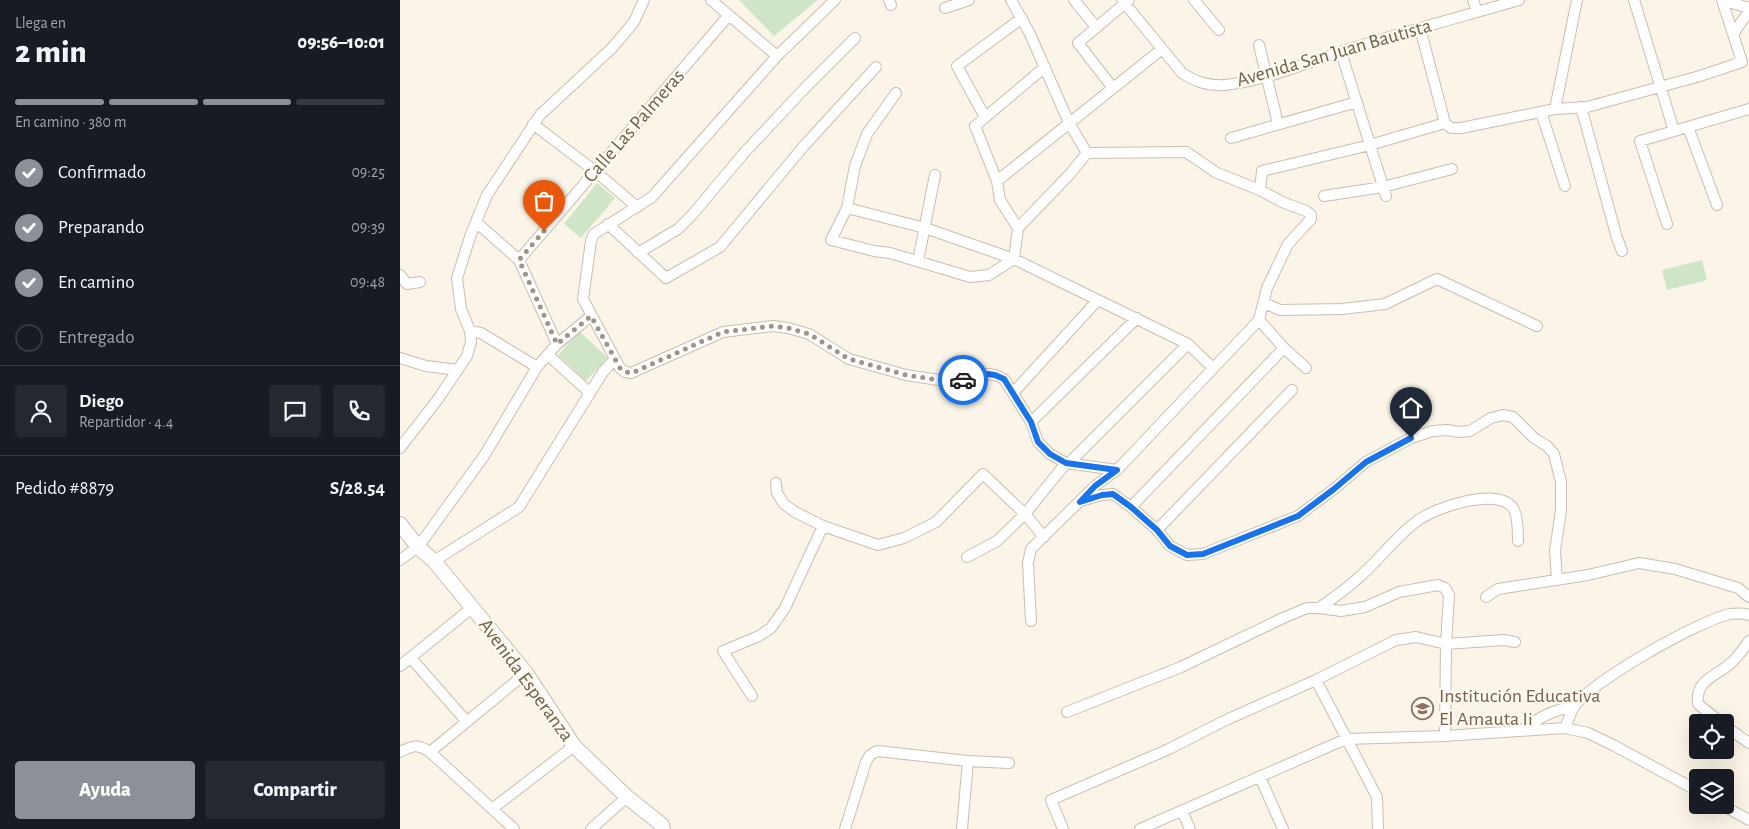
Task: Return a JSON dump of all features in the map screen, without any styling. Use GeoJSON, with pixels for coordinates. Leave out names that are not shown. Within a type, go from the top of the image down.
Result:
{"type":"FeatureCollection","features":[{"type":"Feature","properties":{"kind":"street"},"geometry":{"type":"LineString","coordinates":[[400,448],[458,370],[467,356],[472,342],[470,331],[461,309],[458,278],[487,195],[540,115],[612,48],[634,22],[644,0]]}},
{"type":"Feature","properties":{"kind":"street"},"geometry":{"type":"LineString","coordinates":[[711,0],[777,56]]}},
{"type":"Feature","properties":{"kind":"street"},"geometry":{"type":"LineString","coordinates":[[835,0],[777,56],[652,197],[594,234],[591,241],[583,298],[620,368],[625,372],[632,373],[723,332],[773,326],[783,327],[809,334],[849,359],[906,375],[945,381],[969,380],[988,374],[995,375],[1004,379],[1031,422],[1038,442],[1050,454],[1068,463],[1117,470]]}},
{"type":"Feature","properties":{"kind":"street"},"geometry":{"type":"LineString","coordinates":[[945,8],[968,0]]}},
{"type":"Feature","properties":{"kind":"street"},"geometry":{"type":"LineString","coordinates":[[1011,0],[1022,18],[1069,123],[1087,152]]}},
{"type":"Feature","properties":{"kind":"street"},"geometry":{"type":"LineString","coordinates":[[1074,0],[1096,27]]}},
{"type":"Feature","properties":{"kind":"street"},"geometry":{"type":"LineString","coordinates":[[1194,0],[1219,30]]}},
{"type":"Feature","properties":{"kind":"street"},"geometry":{"type":"LineString","coordinates":[[1473,0],[1477,12]]}},
{"type":"Feature","properties":{"kind":"street","name":"Avenida San Juan Bautista"},"geometry":{"type":"LineString","coordinates":[[1126,1],[1182,73],[1194,81],[1208,85],[1226,85],[1266,76],[1420,28],[1519,0]]}},
{"type":"Feature","properties":{"kind":"street"},"geometry":{"type":"LineString","coordinates":[[1555,109],[1577,0]]}},
{"type":"Feature","properties":{"kind":"street"},"geometry":{"type":"LineString","coordinates":[[1634,0],[1662,86],[1674,131]]}},
{"type":"Feature","properties":{"kind":"street"},"geometry":{"type":"LineString","coordinates":[[1420,28],[1445,123],[1451,128],[1461,128],[1555,109],[1581,107],[1662,86],[1742,62],[1744,57],[1733,34],[1722,0],[1749,10],[1733,34]]}},
{"type":"Feature","properties":{"kind":"street"},"geometry":{"type":"LineString","coordinates":[[1114,88],[1078,43],[1126,1]]}},
{"type":"Feature","properties":{"kind":"street","name":"Calle Las Palmeras"},"geometry":{"type":"LineString","coordinates":[[519,260],[729,15]]}},
{"type":"Feature","properties":{"kind":"street"},"geometry":{"type":"LineString","coordinates":[[985,117],[957,66],[1022,18]]}},
{"type":"Feature","properties":{"kind":"street"},"geometry":{"type":"LineString","coordinates":[[638,253],[678,229],[751,145],[855,38]]}},
{"type":"Feature","properties":{"kind":"street"},"geometry":{"type":"LineString","coordinates":[[1259,46],[1278,124]]}},
{"type":"Feature","properties":{"kind":"street"},"geometry":{"type":"LineString","coordinates":[[997,181],[1162,49]]}},
{"type":"Feature","properties":{"kind":"street"},"geometry":{"type":"LineString","coordinates":[[1341,52],[1385,192]]}},
{"type":"Feature","properties":{"kind":"street"},"geometry":{"type":"LineString","coordinates":[[608,224],[666,278],[720,247],[802,147],[876,67]]}},
{"type":"Feature","properties":{"kind":"street"},"geometry":{"type":"LineString","coordinates":[[1018,228],[1000,200],[997,181],[976,126],[1045,67]]}},
{"type":"Feature","properties":{"kind":"street"},"geometry":{"type":"LineString","coordinates":[[896,93],[867,134],[855,166],[847,208],[831,240],[874,251],[890,252],[953,274],[970,277],[989,275],[1014,259]]}},
{"type":"Feature","properties":{"kind":"street"},"geometry":{"type":"LineString","coordinates":[[1231,138],[1357,102]]}},
{"type":"Feature","properties":{"kind":"street"},"geometry":{"type":"LineString","coordinates":[[1581,107],[1622,251]]}},
{"type":"Feature","properties":{"kind":"street"},"geometry":{"type":"LineString","coordinates":[[1667,224],[1640,142],[1749,109]]}},
{"type":"Feature","properties":{"kind":"street"},"geometry":{"type":"LineString","coordinates":[[1541,112],[1565,186]]}},
{"type":"Feature","properties":{"kind":"street"},"geometry":{"type":"LineString","coordinates":[[1260,190],[1262,171],[1370,145],[1445,123]]}},
{"type":"Feature","properties":{"kind":"street"},"geometry":{"type":"LineString","coordinates":[[533,124],[595,171],[637,207]]}},
{"type":"Feature","properties":{"kind":"street"},"geometry":{"type":"LineString","coordinates":[[1688,127],[1717,205]]}},
{"type":"Feature","properties":{"kind":"street"},"geometry":{"type":"LineString","coordinates":[[1031,621],[1028,563],[1032,550],[1095,486],[1117,470],[1259,320],[1267,288],[1288,244],[1311,219],[1311,215],[1306,211],[1217,173],[1186,152],[1087,152]]}},
{"type":"Feature","properties":{"kind":"street"},"geometry":{"type":"LineString","coordinates":[[1014,259],[1018,228],[1069,175],[1087,152]]}},
{"type":"Feature","properties":{"kind":"street"},"geometry":{"type":"LineString","coordinates":[[1324,196],[1385,192],[1452,169]]}},
{"type":"Feature","properties":{"kind":"street"},"geometry":{"type":"LineString","coordinates":[[918,261],[936,174]]}},
{"type":"Feature","properties":{"kind":"street"},"geometry":{"type":"LineString","coordinates":[[847,208],[925,228],[1014,259],[1188,344],[1213,368]]}},
{"type":"Feature","properties":{"kind":"street"},"geometry":{"type":"LineString","coordinates":[[476,222],[519,260],[557,344]]}},
{"type":"Feature","properties":{"kind":"street"},"geometry":{"type":"LineString","coordinates":[[400,275],[407,284],[420,282]]}},
{"type":"Feature","properties":{"kind":"street"},"geometry":{"type":"LineString","coordinates":[[1264,303],[1280,310],[1342,309],[1385,304],[1437,279],[1537,326]]}},
{"type":"Feature","properties":{"kind":"street"},"geometry":{"type":"LineString","coordinates":[[1013,393],[1097,301]]}},
{"type":"Feature","properties":{"kind":"street"},"geometry":{"type":"LineString","coordinates":[[400,560],[418,547],[484,456],[537,367],[557,344],[591,316]]}},
{"type":"Feature","properties":{"kind":"street"},"geometry":{"type":"LineString","coordinates":[[1031,422],[1137,318]]}},
{"type":"Feature","properties":{"kind":"street"},"geometry":{"type":"LineString","coordinates":[[1259,320],[1284,348],[1306,368]]}},
{"type":"Feature","properties":{"kind":"street"},"geometry":{"type":"LineString","coordinates":[[470,331],[481,334],[537,367]]}},
{"type":"Feature","properties":{"kind":"street"},"geometry":{"type":"LineString","coordinates":[[967,557],[997,541],[1025,514],[1068,463],[1188,344]]}},
{"type":"Feature","properties":{"kind":"street"},"geometry":{"type":"LineString","coordinates":[[1131,507],[1284,348]]}},
{"type":"Feature","properties":{"kind":"street"},"geometry":{"type":"LineString","coordinates":[[548,355],[590,393]]}},
{"type":"Feature","properties":{"kind":"street"},"geometry":{"type":"LineString","coordinates":[[400,358],[426,366],[458,370]]}},
{"type":"Feature","properties":{"kind":"street"},"geometry":{"type":"LineString","coordinates":[[434,560],[519,507],[603,372],[615,359]]}},
{"type":"Feature","properties":{"kind":"street"},"geometry":{"type":"LineString","coordinates":[[1157,530],[1292,390]]}},
{"type":"Feature","properties":{"kind":"street"},"geometry":{"type":"LineString","coordinates":[[1080,502],[1102,495],[1113,494],[1157,530],[1170,546],[1187,555],[1203,554],[1298,516],[1366,462],[1411,438],[1433,431],[1470,431],[1491,418],[1503,415],[1513,417],[1534,438],[1548,446],[1554,454],[1561,482],[1561,510],[1555,551],[1556,580]]}},
{"type":"Feature","properties":{"kind":"street"},"geometry":{"type":"LineString","coordinates":[[776,483],[777,493],[784,504],[795,512],[823,526],[878,545],[904,538],[936,522],[982,474],[1025,514],[1044,537]]}},
{"type":"Feature","properties":{"kind":"street"},"geometry":{"type":"LineString","coordinates":[[1320,608],[1357,580],[1417,520],[1444,508],[1473,499],[1490,497],[1503,499],[1513,508],[1518,542]]}},
{"type":"Feature","properties":{"kind":"street","name":"Avenida Esperanza"},"geometry":{"type":"LineString","coordinates":[[400,524],[418,547],[434,560],[526,673],[574,746],[627,797],[666,828]]}},
{"type":"Feature","properties":{"kind":"street"},"geometry":{"type":"LineString","coordinates":[[752,696],[722,651],[759,636],[772,628],[785,608],[823,526]]}},
{"type":"Feature","properties":{"kind":"street"},"geometry":{"type":"LineString","coordinates":[[1486,596],[1498,590],[1588,576],[1638,563],[1675,569],[1729,585],[1738,588],[1749,596]]}},
{"type":"Feature","properties":{"kind":"street"},"geometry":{"type":"LineString","coordinates":[[1067,712],[1182,667],[1306,608],[1342,611],[1365,607],[1399,592],[1438,585],[1445,588],[1449,595],[1446,644],[1445,736]]}},
{"type":"Feature","properties":{"kind":"street"},"geometry":{"type":"LineString","coordinates":[[400,666],[473,607]]}},
{"type":"Feature","properties":{"kind":"street"},"geometry":{"type":"LineString","coordinates":[[1565,728],[1574,707],[1585,695],[1618,672],[1675,638],[1728,615],[1740,613],[1749,615]]}},
{"type":"Feature","properties":{"kind":"street"},"geometry":{"type":"LineString","coordinates":[[1063,829],[1051,800],[1169,749],[1396,640],[1416,637],[1446,644],[1504,640],[1515,642]]}},
{"type":"Feature","properties":{"kind":"street"},"geometry":{"type":"LineString","coordinates":[[1710,714],[1698,704],[1697,694],[1703,684],[1731,664],[1749,641]]}},
{"type":"Feature","properties":{"kind":"street"},"geometry":{"type":"LineString","coordinates":[[411,658],[467,722]]}},
{"type":"Feature","properties":{"kind":"street"},"geometry":{"type":"LineString","coordinates":[[430,752],[526,673]]}},
{"type":"Feature","properties":{"kind":"street"},"geometry":{"type":"LineString","coordinates":[[1316,680],[1377,797],[1377,829]]}},
{"type":"Feature","properties":{"kind":"street"},"geometry":{"type":"LineString","coordinates":[[1521,731],[1535,720],[1559,708],[1574,707]]}},
{"type":"Feature","properties":{"kind":"street"},"geometry":{"type":"LineString","coordinates":[[1140,829],[1155,826],[1182,811],[1346,739],[1445,736],[1565,728],[1588,733],[1689,786]]}},
{"type":"Feature","properties":{"kind":"street"},"geometry":{"type":"LineString","coordinates":[[1734,732],[1749,743]]}},
{"type":"Feature","properties":{"kind":"street"},"geometry":{"type":"LineString","coordinates":[[400,752],[412,746],[419,746],[430,752],[514,829]]}},
{"type":"Feature","properties":{"kind":"street"},"geometry":{"type":"LineString","coordinates":[[492,809],[574,746]]}},
{"type":"Feature","properties":{"kind":"street"},"geometry":{"type":"LineString","coordinates":[[845,829],[866,762],[870,755],[877,752],[968,761],[1009,762]]}},
{"type":"Feature","properties":{"kind":"street"},"geometry":{"type":"LineString","coordinates":[[962,829],[968,761]]}},
{"type":"Feature","properties":{"kind":"street"},"geometry":{"type":"LineString","coordinates":[[1260,777],[1283,829]]}},
{"type":"Feature","properties":{"kind":"street"},"geometry":{"type":"LineString","coordinates":[[591,829],[627,797]]}},
{"type":"Feature","properties":{"kind":"street"},"geometry":{"type":"LineString","coordinates":[[1182,811],[1190,829]]}},
{"type":"Feature","properties":{"kind":"street"},"geometry":{"type":"LineString","coordinates":[[1734,812],[1749,820]]}},
{"type":"Feature","properties":{"kind":"green space"},"geometry":{"type":"Polygon","coordinates":[[[739,0],[818,0],[774,36],[739,0]]]}},
{"type":"Feature","properties":{"kind":"green space"},"geometry":{"type":"Polygon","coordinates":[[[597,183],[615,198],[581,238],[564,224],[597,183]]]}},
{"type":"Feature","properties":{"kind":"green space"},"geometry":{"type":"Polygon","coordinates":[[[1702,260],[1707,280],[1667,290],[1662,270],[1702,260]]]}},
{"type":"Feature","properties":{"kind":"green space"},"geometry":{"type":"Polygon","coordinates":[[[579,331],[608,358],[586,381],[558,355],[579,331]]]}},
{"type":"Feature","properties":{"kind":"way so far"},"geometry":{"type":"LineString","coordinates":[[544,231],[519,260],[557,344],[591,316],[620,368],[625,372],[632,373],[723,332],[773,326],[809,334],[849,359],[906,375],[945,381],[963,380]]}},
{"type":"Feature","properties":{"kind":"place","name":"Institución Educativa El Amauta Ii"},"geometry":{"type":"Point","coordinates":[1423,708]}},
{"type":"Feature","properties":{"kind":"route"},"geometry":{"type":"LineString","coordinates":[[963,380],[988,374],[1004,379],[1031,422],[1038,442],[1050,454],[1066,463],[1117,470],[1095,486],[1080,502],[1102,495],[1113,494],[1157,530],[1170,546],[1187,555],[1203,554],[1298,516],[1366,462],[1411,438]]}}]}
